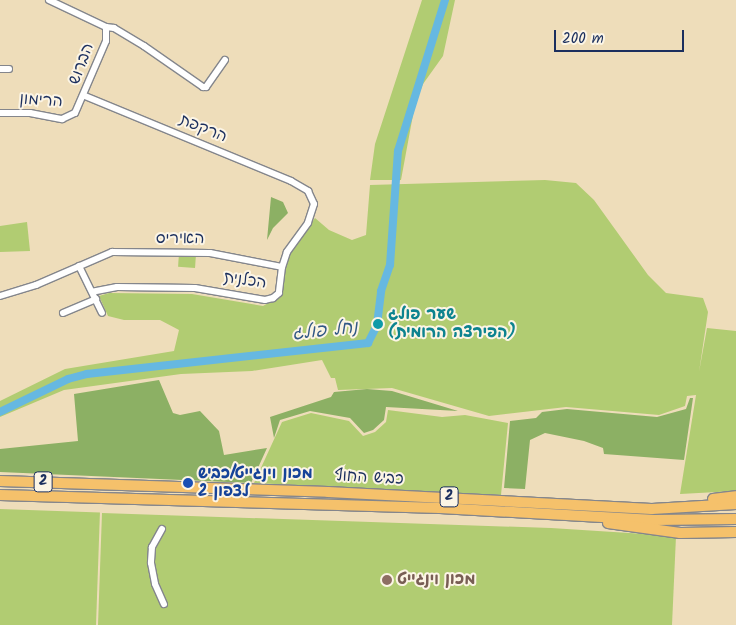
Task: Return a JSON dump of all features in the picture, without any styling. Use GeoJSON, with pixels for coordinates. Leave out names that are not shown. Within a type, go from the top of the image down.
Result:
{"type":"FeatureCollection","features":[{"type":"Feature","properties":{"kind":"highway","name":"כביש החוף"},"geometry":{"type":"LineString","coordinates":[[0,481],[228,488],[652,509],[736,504]]}},
{"type":"Feature","properties":{"kind":"highway","name":"כביש החוף"},"geometry":{"type":"LineString","coordinates":[[0,495],[440,508],[575,517],[736,519]]}},
{"type":"Feature","properties":{"kind":"highway"},"geometry":{"type":"LineString","coordinates":[[595,505],[736,496]]}},
{"type":"Feature","properties":{"kind":"highway"},"geometry":{"type":"LineString","coordinates":[[575,517],[668,532],[736,532]]}},
{"type":"Feature","properties":{"kind":"highway"},"geometry":{"type":"LineString","coordinates":[[717,533],[736,536]]}},
{"type":"Feature","properties":{"kind":"street"},"geometry":{"type":"LineString","coordinates":[[48,0],[106,27],[114,28],[144,46],[203,87],[206,86],[225,60]]}},
{"type":"Feature","properties":{"kind":"street","name":"הברוש"},"geometry":{"type":"LineString","coordinates":[[78,109],[106,42],[106,27]]}},
{"type":"Feature","properties":{"kind":"street"},"geometry":{"type":"LineString","coordinates":[[0,69],[9,69]]}},
{"type":"Feature","properties":{"kind":"street","name":"הרקפת"},"geometry":{"type":"LineString","coordinates":[[85,96],[257,165],[308,191]]}},
{"type":"Feature","properties":{"kind":"street","name":"הרימון"},"geometry":{"type":"LineString","coordinates":[[0,113],[37,114],[62,119],[78,109]]}},
{"type":"Feature","properties":{"kind":"street","name":"הכלנית"},"geometry":{"type":"LineString","coordinates":[[92,292],[117,287],[203,288],[265,300],[279,294],[282,267],[314,210],[314,198],[308,191]]}},
{"type":"Feature","properties":{"kind":"street","name":"האיריס"},"geometry":{"type":"LineString","coordinates":[[0,296],[36,285],[101,255],[127,251],[210,253],[282,267]]}},
{"type":"Feature","properties":{"kind":"street"},"geometry":{"type":"LineString","coordinates":[[79,266],[102,312]]}},
{"type":"Feature","properties":{"kind":"street"},"geometry":{"type":"LineString","coordinates":[[63,313],[96,299]]}},
{"type":"Feature","properties":{"kind":"street"},"geometry":{"type":"LineString","coordinates":[[162,529],[152,547],[151,563],[155,584],[164,604]]}},
{"type":"Feature","properties":{"kind":"green space"},"geometry":{"type":"Polygon","coordinates":[[[422,0],[455,0],[443,56],[423,84],[415,104],[401,180],[370,180],[375,144],[422,0]]]}},
{"type":"Feature","properties":{"kind":"green space"},"geometry":{"type":"Polygon","coordinates":[[[545,180],[576,183],[594,200],[648,275],[666,293],[703,298],[708,312],[699,372],[707,328],[736,331],[736,491],[680,494],[696,395],[687,396],[685,406],[659,415],[566,407],[489,416],[392,388],[338,390],[335,378],[331,378],[322,360],[252,371],[181,374],[64,390],[0,417],[0,401],[65,369],[174,351],[179,330],[160,320],[124,320],[108,316],[99,296],[109,293],[192,294],[263,306],[279,297],[288,255],[315,218],[329,230],[352,240],[366,235],[370,185],[545,180]]]}},
{"type":"Feature","properties":{"kind":"green space"},"geometry":{"type":"Polygon","coordinates":[[[271,197],[283,202],[288,213],[273,228],[267,240],[271,197]]]}},
{"type":"Feature","properties":{"kind":"green space"},"geometry":{"type":"Polygon","coordinates":[[[27,222],[30,251],[0,252],[0,226],[27,222]]]}},
{"type":"Feature","properties":{"kind":"green space"},"geometry":{"type":"Polygon","coordinates":[[[179,253],[196,254],[195,268],[178,267],[179,253]]]}},
{"type":"Feature","properties":{"kind":"green space"},"geometry":{"type":"Polygon","coordinates":[[[159,380],[173,413],[180,415],[200,411],[219,431],[224,455],[267,448],[251,483],[0,472],[0,449],[78,441],[74,394],[159,380]]]}},
{"type":"Feature","properties":{"kind":"green space"},"geometry":{"type":"Polygon","coordinates":[[[367,389],[392,391],[458,411],[386,407],[384,420],[373,430],[364,433],[350,418],[310,411],[280,420],[274,438],[270,417],[331,397],[334,392],[367,389]]]}},
{"type":"Feature","properties":{"kind":"green space"},"geometry":{"type":"Polygon","coordinates":[[[690,398],[693,398],[684,460],[604,454],[603,448],[584,441],[545,433],[530,440],[525,489],[504,488],[510,421],[536,418],[542,412],[567,409],[657,417],[686,409],[690,398]]]}},
{"type":"Feature","properties":{"kind":"green space"},"geometry":{"type":"Polygon","coordinates":[[[388,410],[442,417],[465,415],[508,423],[501,495],[254,483],[282,422],[311,413],[349,421],[363,436],[375,432],[386,422],[388,410]]]}},
{"type":"Feature","properties":{"kind":"green space"},"geometry":{"type":"Polygon","coordinates":[[[0,509],[100,512],[96,625],[0,625],[0,509]]]}},
{"type":"Feature","properties":{"kind":"green space","name":"מכון וינגייט"},"geometry":{"type":"Polygon","coordinates":[[[102,513],[551,528],[676,536],[672,625],[98,625],[102,513]]]}},
{"type":"Feature","properties":{"kind":"waterway","name":"נחל פולג"},"geometry":{"type":"LineString","coordinates":[[0,412],[68,379],[87,374],[368,343],[377,325],[381,291],[390,265],[398,151],[445,0]]}},
{"type":"Feature","properties":{"kind":"place","name":"שער פולג (הפירצה הרומית)"},"geometry":{"type":"Point","coordinates":[378,324]}},
{"type":"Feature","properties":{"kind":"place","name":"מכון וינגייט/כביש 2 לצפון"},"geometry":{"type":"Point","coordinates":[188,483]}},
{"type":"Feature","properties":{"kind":"place","name":"מכון וינגייט"},"geometry":{"type":"Point","coordinates":[387,580]}}]}
